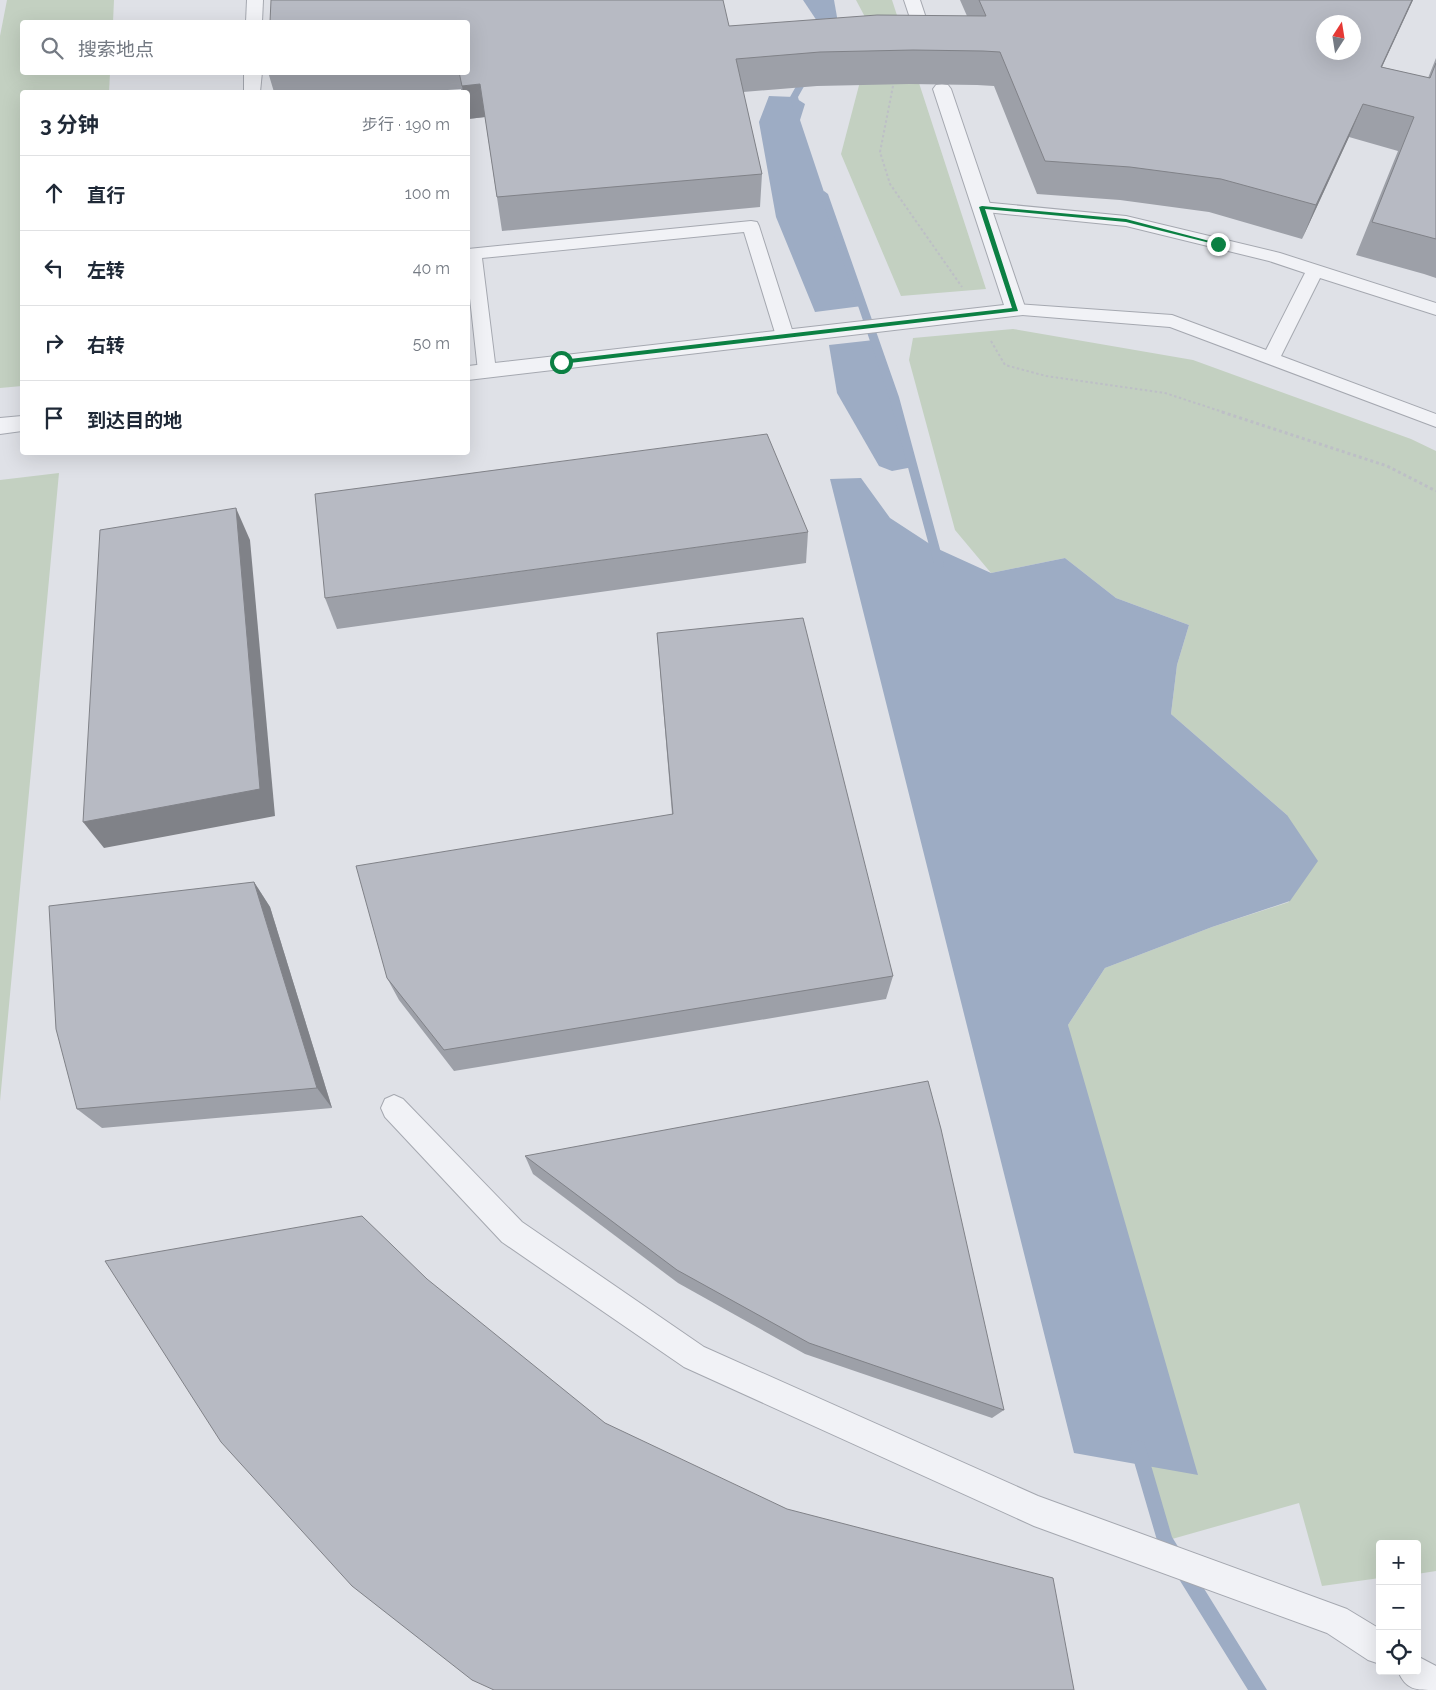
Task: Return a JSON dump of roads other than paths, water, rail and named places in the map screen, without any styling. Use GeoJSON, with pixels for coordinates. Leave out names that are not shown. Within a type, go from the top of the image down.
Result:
{"type":"FeatureCollection","features":[{"type":"Feature","properties":{"kind":"street"},"geometry":{"type":"LineString","coordinates":[[254,20],[255,0]]}},
{"type":"Feature","properties":{"kind":"street"},"geometry":{"type":"LineString","coordinates":[[912,0],[926,42]]}},
{"type":"Feature","properties":{"kind":"street"},"geometry":{"type":"LineString","coordinates":[[252,90],[253,75]]}},
{"type":"Feature","properties":{"kind":"street"},"geometry":{"type":"LineString","coordinates":[[477,372],[1016,310],[942,89]]}},
{"type":"Feature","properties":{"kind":"street"},"geometry":{"type":"LineString","coordinates":[[0,426],[20,424]]}},
{"type":"Feature","properties":{"kind":"lane"},"geometry":{"type":"LineString","coordinates":[[982,207],[1126,221],[1274,257],[1436,309]]}},
{"type":"Feature","properties":{"kind":"lane"},"geometry":{"type":"LineString","coordinates":[[477,372],[470,253],[751,226],[786,336]]}},
{"type":"Feature","properties":{"kind":"lane"},"geometry":{"type":"LineString","coordinates":[[1271,358],[1315,270]]}},
{"type":"Feature","properties":{"kind":"lane"},"geometry":{"type":"LineString","coordinates":[[1016,310],[1172,321],[1436,421]]}},
{"type":"Feature","properties":{"kind":"lane"},"geometry":{"type":"LineString","coordinates":[[394,1108],[512,1232],[694,1357],[1034,1510],[1336,1620],[1376,1645]]}},
{"type":"Feature","properties":{"kind":"lane"},"geometry":{"type":"LineString","coordinates":[[1420,1675],[1436,1686]]}},
{"type":"Feature","properties":{"kind":"water"},"geometry":{"type":"Polygon","coordinates":[[[803,0],[834,0],[837,17],[836,39],[827,36],[803,0]]]}},
{"type":"Feature","properties":{"kind":"water"},"geometry":{"type":"Polygon","coordinates":[[[769,96],[794,97],[805,104],[800,120],[862,306],[815,312],[776,217],[759,122],[769,96]]]}},
{"type":"Feature","properties":{"kind":"water"},"geometry":{"type":"Polygon","coordinates":[[[874,340],[913,467],[892,471],[879,466],[837,393],[829,345],[874,340]]]}},
{"type":"Feature","properties":{"kind":"water"},"geometry":{"type":"Polygon","coordinates":[[[861,478],[890,518],[936,548],[991,573],[1065,558],[1116,598],[1189,625],[1177,665],[1171,714],[1287,815],[1318,861],[1290,901],[1212,927],[1105,968],[1068,1025],[1198,1475],[1074,1453],[830,479],[861,478]]]}},
{"type":"Feature","properties":{"kind":"waterway"},"geometry":{"type":"LineString","coordinates":[[798,113],[794,97],[807,74]]}},
{"type":"Feature","properties":{"kind":"waterway"},"geometry":{"type":"LineString","coordinates":[[824,194],[894,397],[939,564]]}},
{"type":"Feature","properties":{"kind":"waterway"},"geometry":{"type":"LineString","coordinates":[[1138,1448],[1165,1541],[1258,1690]]}}]}
